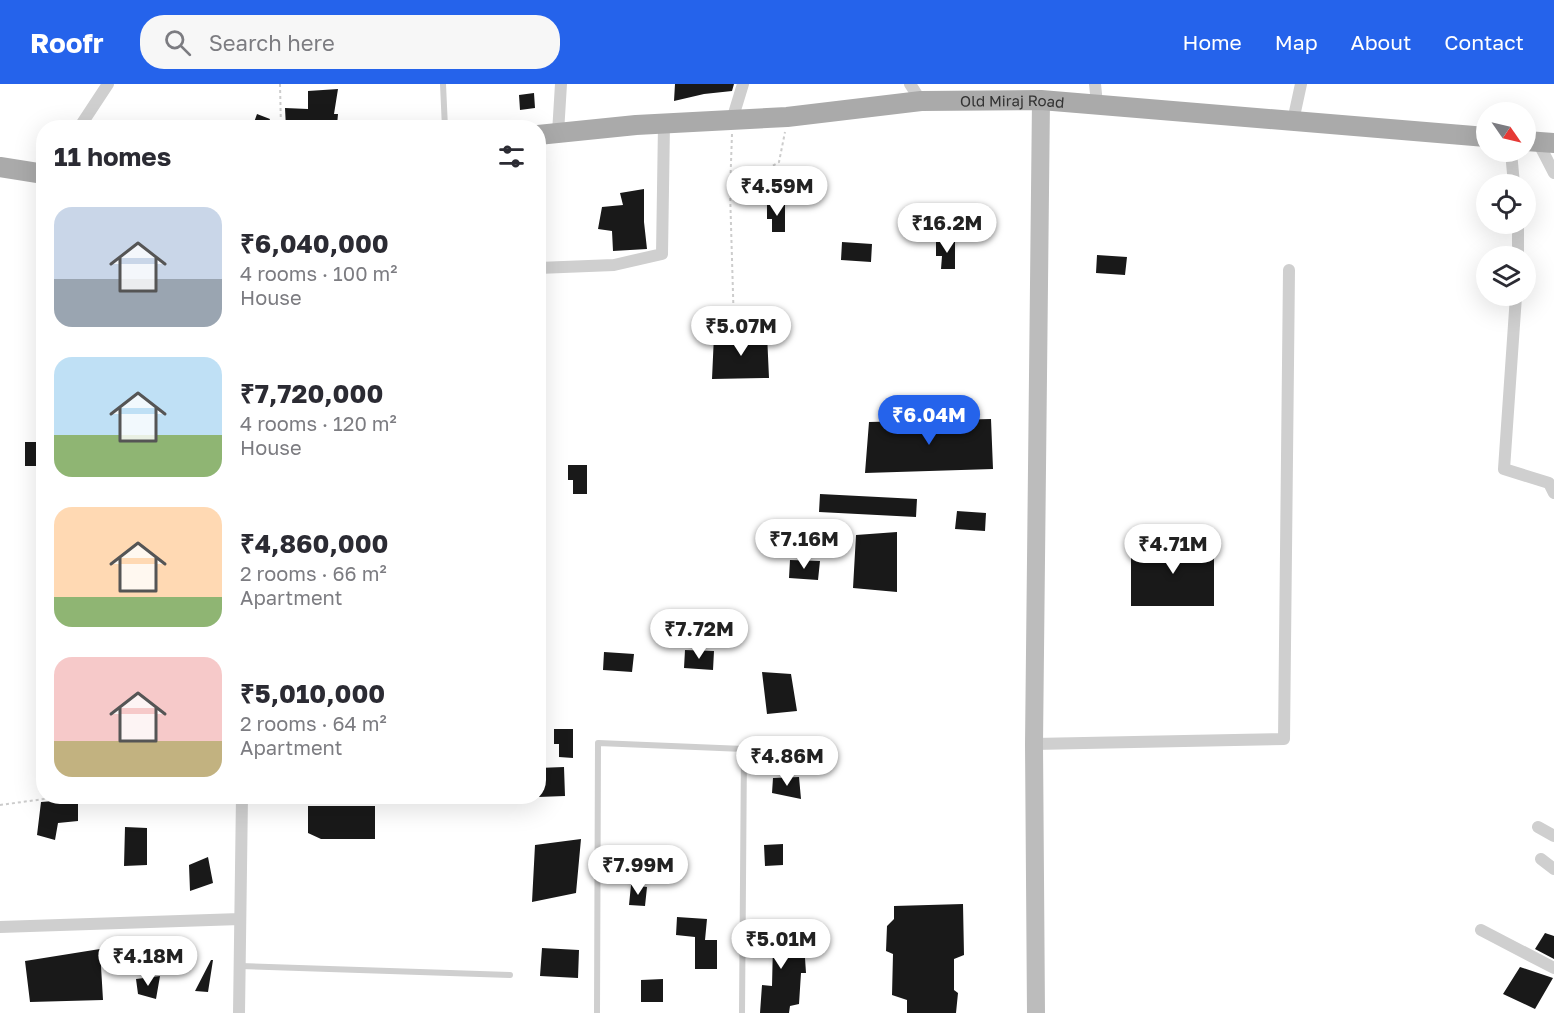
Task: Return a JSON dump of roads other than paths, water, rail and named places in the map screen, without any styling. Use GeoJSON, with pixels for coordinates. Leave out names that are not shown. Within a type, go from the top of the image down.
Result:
{"type":"FeatureCollection","features":[{"type":"Feature","properties":{"kind":"main road","name":"Old Miraj Road"},"geometry":{"type":"LineString","coordinates":[[548,134],[663,124],[788,117],[921,101],[1041,100],[1476,136]]}},
{"type":"Feature","properties":{"kind":"main road"},"geometry":{"type":"LineString","coordinates":[[1035,1013],[1034,744],[1041,100]]}},
{"type":"Feature","properties":{"kind":"main road"},"geometry":{"type":"LineString","coordinates":[[0,167],[36,173]]}},
{"type":"Feature","properties":{"kind":"street"},"geometry":{"type":"LineString","coordinates":[[84,120],[108,84]]}},
{"type":"Feature","properties":{"kind":"street"},"geometry":{"type":"LineString","coordinates":[[548,134],[561,84]]}},
{"type":"Feature","properties":{"kind":"street"},"geometry":{"type":"LineString","coordinates":[[732,120],[743,84]]}},
{"type":"Feature","properties":{"kind":"street"},"geometry":{"type":"LineString","coordinates":[[910,84],[921,101]]}},
{"type":"Feature","properties":{"kind":"street"},"geometry":{"type":"LineString","coordinates":[[1095,84],[1097,104]]}},
{"type":"Feature","properties":{"kind":"street"},"geometry":{"type":"LineString","coordinates":[[1293,121],[1301,84]]}},
{"type":"Feature","properties":{"kind":"street"},"geometry":{"type":"LineString","coordinates":[[546,268],[614,265],[662,254],[663,124]]}},
{"type":"Feature","properties":{"kind":"street"},"geometry":{"type":"LineString","coordinates":[[1539,142],[1554,173]]}},
{"type":"Feature","properties":{"kind":"street"},"geometry":{"type":"LineString","coordinates":[[1034,744],[1284,739],[1289,270]]}},
{"type":"Feature","properties":{"kind":"street"},"geometry":{"type":"LineString","coordinates":[[1515,306],[1504,469],[1549,483],[1554,493]]}},
{"type":"Feature","properties":{"kind":"street"},"geometry":{"type":"LineString","coordinates":[[239,1013],[242,804]]}},
{"type":"Feature","properties":{"kind":"street"},"geometry":{"type":"LineString","coordinates":[[1538,827],[1554,836]]}},
{"type":"Feature","properties":{"kind":"street"},"geometry":{"type":"LineString","coordinates":[[1541,859],[1554,869]]}},
{"type":"Feature","properties":{"kind":"street"},"geometry":{"type":"LineString","coordinates":[[0,927],[240,919]]}},
{"type":"Feature","properties":{"kind":"street"},"geometry":{"type":"LineString","coordinates":[[1481,930],[1554,968]]}},
{"type":"Feature","properties":{"kind":"lane"},"geometry":{"type":"LineString","coordinates":[[443,84],[445,120]]}},
{"type":"Feature","properties":{"kind":"lane"},"geometry":{"type":"LineString","coordinates":[[597,1013],[598,743],[744,749],[742,1013]]}},
{"type":"Feature","properties":{"kind":"lane"},"geometry":{"type":"LineString","coordinates":[[239,966],[510,975]]}}]}
